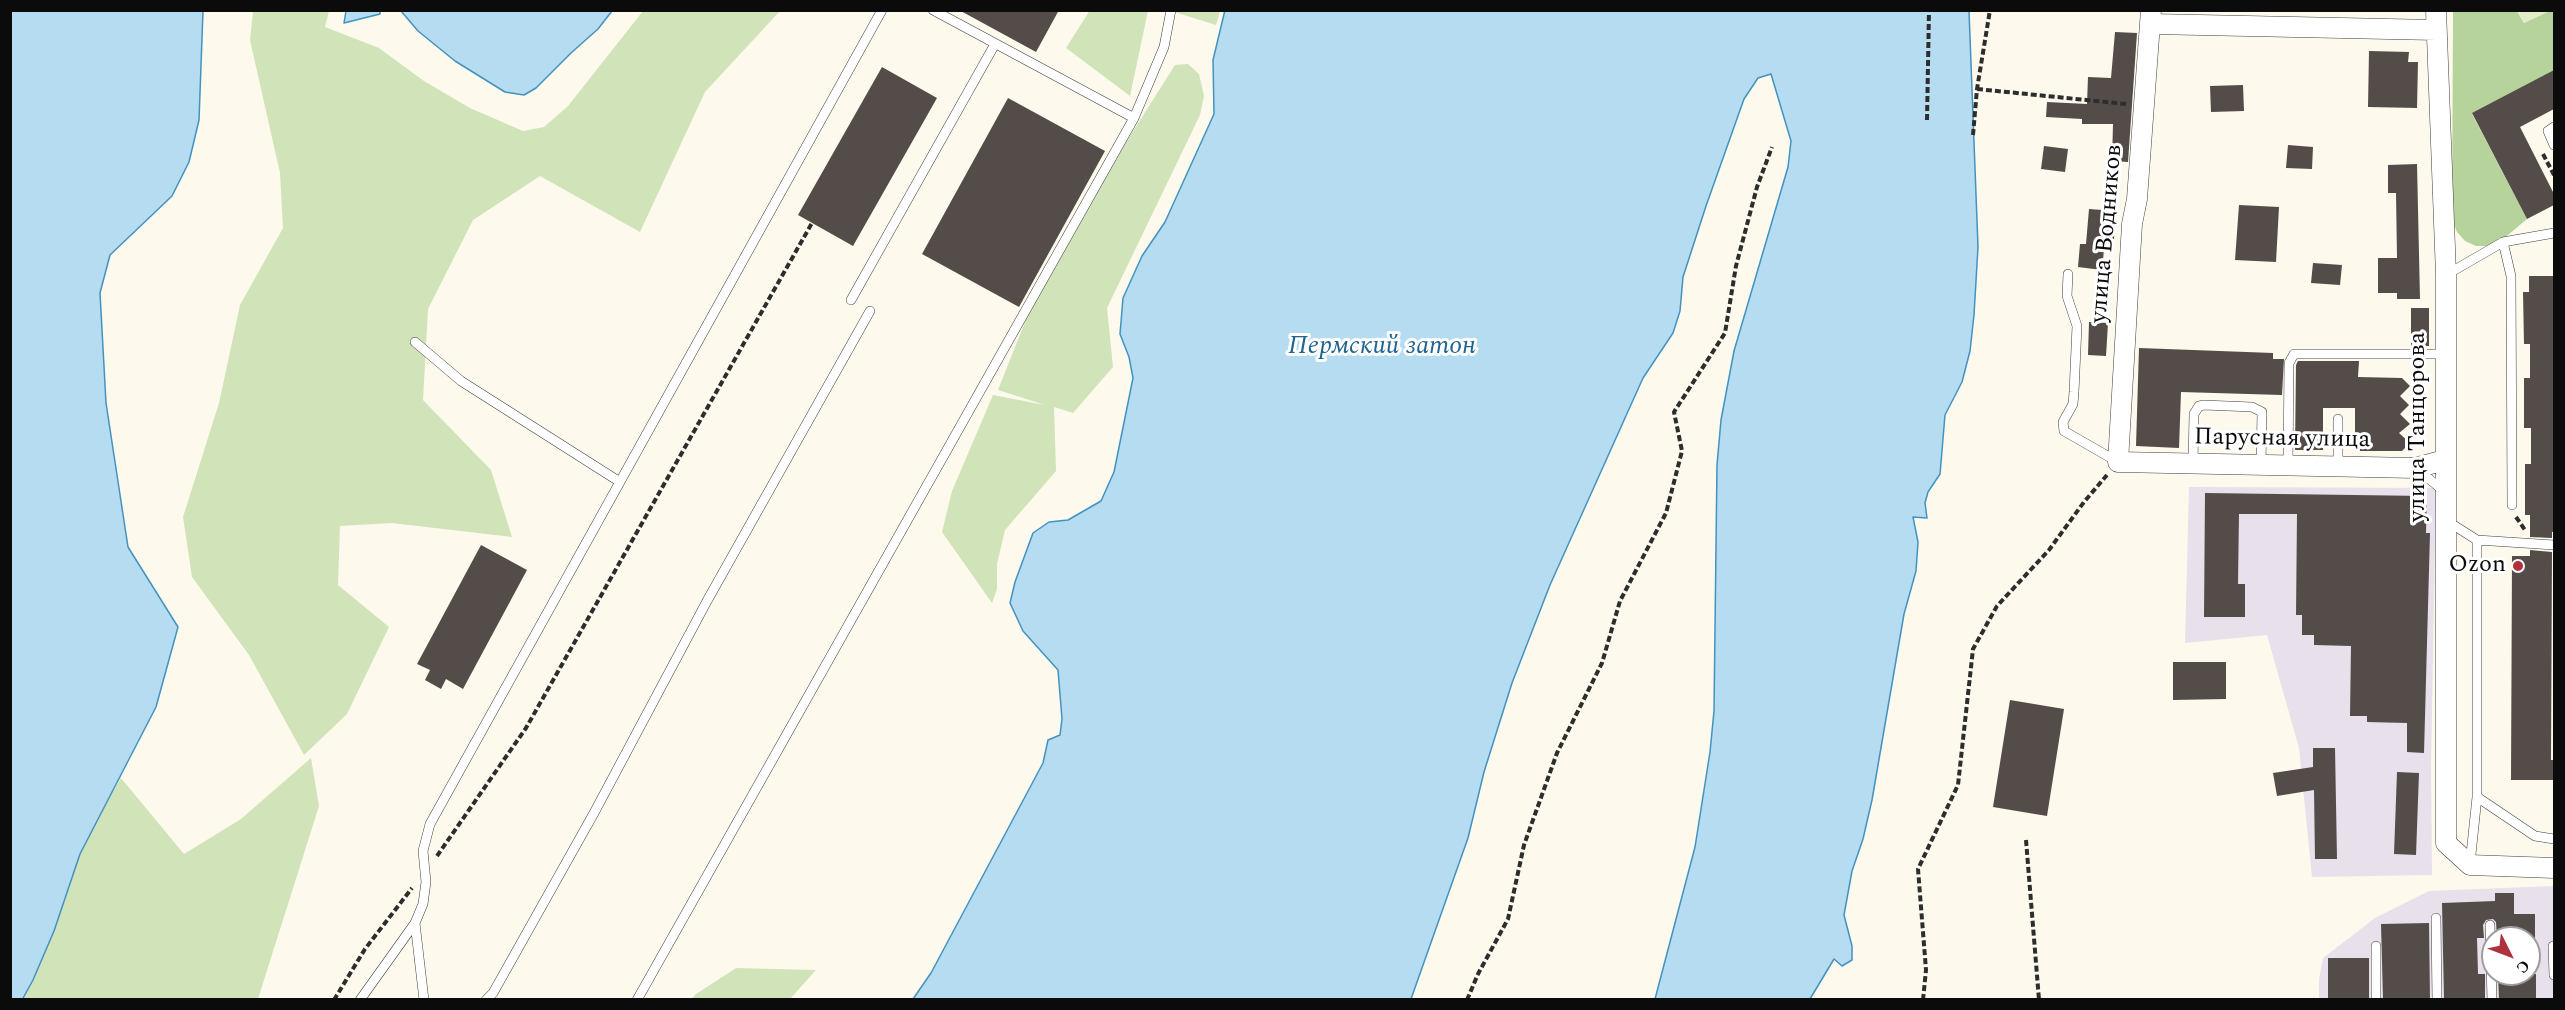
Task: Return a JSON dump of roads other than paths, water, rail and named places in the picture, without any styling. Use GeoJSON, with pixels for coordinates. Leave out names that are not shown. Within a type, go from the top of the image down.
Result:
{"type":"FeatureCollection","features":[{"type":"Feature","properties":{"kind":"street","name":"улица Танцорова"},"geometry":{"type":"LineString","coordinates":[[2436,10],[2446,275],[2446,843],[2470,865]]}},
{"type":"Feature","properties":{"kind":"street"},"geometry":{"type":"LineString","coordinates":[[2152,17],[2436,30]]}},
{"type":"Feature","properties":{"kind":"street","name":"улица Водников"},"geometry":{"type":"LineString","coordinates":[[2118,462],[2132,224],[2137,199],[2152,17]]}},
{"type":"Feature","properties":{"kind":"street","name":"Парусная улица"},"geometry":{"type":"LineString","coordinates":[[2118,462],[2415,468],[2445,460]]}},
{"type":"Feature","properties":{"kind":"street"},"geometry":{"type":"LineString","coordinates":[[2470,865],[2554,868]]}},
{"type":"Feature","properties":{"kind":"lane"},"geometry":{"type":"LineString","coordinates":[[360,999],[415,923],[423,904],[426,870],[423,851],[430,824],[882,10]]}},
{"type":"Feature","properties":{"kind":"lane"},"geometry":{"type":"LineString","coordinates":[[933,10],[1134,118]]}},
{"type":"Feature","properties":{"kind":"lane"},"geometry":{"type":"LineString","coordinates":[[637,999],[1134,118],[1164,47],[1171,10]]}},
{"type":"Feature","properties":{"kind":"lane"},"geometry":{"type":"LineString","coordinates":[[850,300],[995,44]]}},
{"type":"Feature","properties":{"kind":"lane"},"geometry":{"type":"LineString","coordinates":[[2554,127],[2548,131],[2554,145]]}},
{"type":"Feature","properties":{"kind":"lane"},"geometry":{"type":"LineString","coordinates":[[2446,275],[2503,242],[2554,233]]}},
{"type":"Feature","properties":{"kind":"lane"},"geometry":{"type":"LineString","coordinates":[[2503,242],[2511,276],[2512,505]]}},
{"type":"Feature","properties":{"kind":"lane"},"geometry":{"type":"LineString","coordinates":[[2068,274],[2067,296],[2077,326],[2073,404],[2063,422],[2064,431],[2118,462]]}},
{"type":"Feature","properties":{"kind":"lane"},"geometry":{"type":"LineString","coordinates":[[486,999],[493,993],[594,813],[706,601],[870,311]]}},
{"type":"Feature","properties":{"kind":"lane"},"geometry":{"type":"LineString","coordinates":[[415,342],[461,381],[620,482]]}},
{"type":"Feature","properties":{"kind":"lane"},"geometry":{"type":"LineString","coordinates":[[2288,465],[2289,363],[2294,354],[2445,354]]}},
{"type":"Feature","properties":{"kind":"lane"},"geometry":{"type":"LineString","coordinates":[[2193,463],[2194,414],[2199,406],[2204,405],[2258,408],[2263,418],[2261,465]]}},
{"type":"Feature","properties":{"kind":"lane"},"geometry":{"type":"LineString","coordinates":[[2338,419],[2338,466]]}},
{"type":"Feature","properties":{"kind":"lane"},"geometry":{"type":"LineString","coordinates":[[2415,468],[2445,492]]}},
{"type":"Feature","properties":{"kind":"lane"},"geometry":{"type":"LineString","coordinates":[[2445,520],[2477,540],[2554,545]]}},
{"type":"Feature","properties":{"kind":"lane"},"geometry":{"type":"LineString","coordinates":[[2470,865],[2477,797],[2477,540]]}},
{"type":"Feature","properties":{"kind":"lane"},"geometry":{"type":"LineString","coordinates":[[2477,797],[2535,836],[2554,839]]}},
{"type":"Feature","properties":{"kind":"lane"},"geometry":{"type":"LineString","coordinates":[[2436,918],[2437,999]]}},
{"type":"Feature","properties":{"kind":"lane"},"geometry":{"type":"LineString","coordinates":[[415,923],[424,999]]}},
{"type":"Feature","properties":{"kind":"lane"},"geometry":{"type":"LineString","coordinates":[[2490,925],[2492,999]]}},
{"type":"Feature","properties":{"kind":"lane"},"geometry":{"type":"LineString","coordinates":[[2376,946],[2376,999]]}},
{"type":"Feature","properties":{"kind":"lane"},"geometry":{"type":"LineString","coordinates":[[2553,946],[2554,975]]}},
{"type":"Feature","properties":{"kind":"water"},"geometry":{"type":"Polygon","coordinates":[[[346,10],[380,11],[380,14],[344,23],[346,10]]]}},
{"type":"Feature","properties":{"kind":"water","name":"Пермский затон"},"geometry":{"type":"Polygon","coordinates":[[[1225,10],[1969,11],[1978,247],[1970,351],[1962,382],[1945,415],[1940,474],[1928,492],[1925,503],[1927,518],[1913,517],[1918,542],[1916,571],[1904,614],[1872,800],[1863,839],[1852,871],[1844,915],[1852,946],[1852,960],[1842,966],[1834,959],[1810,999],[1655,999],[1695,847],[1710,752],[1714,711],[1717,465],[1721,420],[1734,351],[1788,167],[1791,141],[1771,74],[1758,78],[1744,99],[1683,277],[1680,311],[1673,333],[1643,378],[1550,585],[1512,683],[1484,772],[1468,838],[1411,999],[913,999],[931,973],[1043,763],[1048,740],[1060,735],[1062,719],[1058,670],[1023,631],[1010,603],[1015,582],[1033,533],[1049,522],[1068,520],[1101,501],[1114,472],[1133,378],[1129,357],[1120,334],[1123,298],[1142,256],[1165,222],[1214,114],[1213,60],[1225,10]]]}},
{"type":"Feature","properties":{"kind":"water"},"geometry":{"type":"Polygon","coordinates":[[[10,11],[203,11],[199,120],[189,162],[172,196],[110,255],[100,293],[106,403],[128,547],[178,627],[156,707],[80,854],[54,931],[22,1000],[10,999],[10,11]]]}},
{"type":"Feature","properties":{"kind":"water"},"geometry":{"type":"Polygon","coordinates":[[[401,11],[612,11],[598,29],[536,88],[524,95],[505,92],[455,61],[418,31],[401,11]]]}},
{"type":"Feature","properties":{"kind":"place","name":"Ozon"},"geometry":{"type":"Point","coordinates":[2518,566]}}]}
